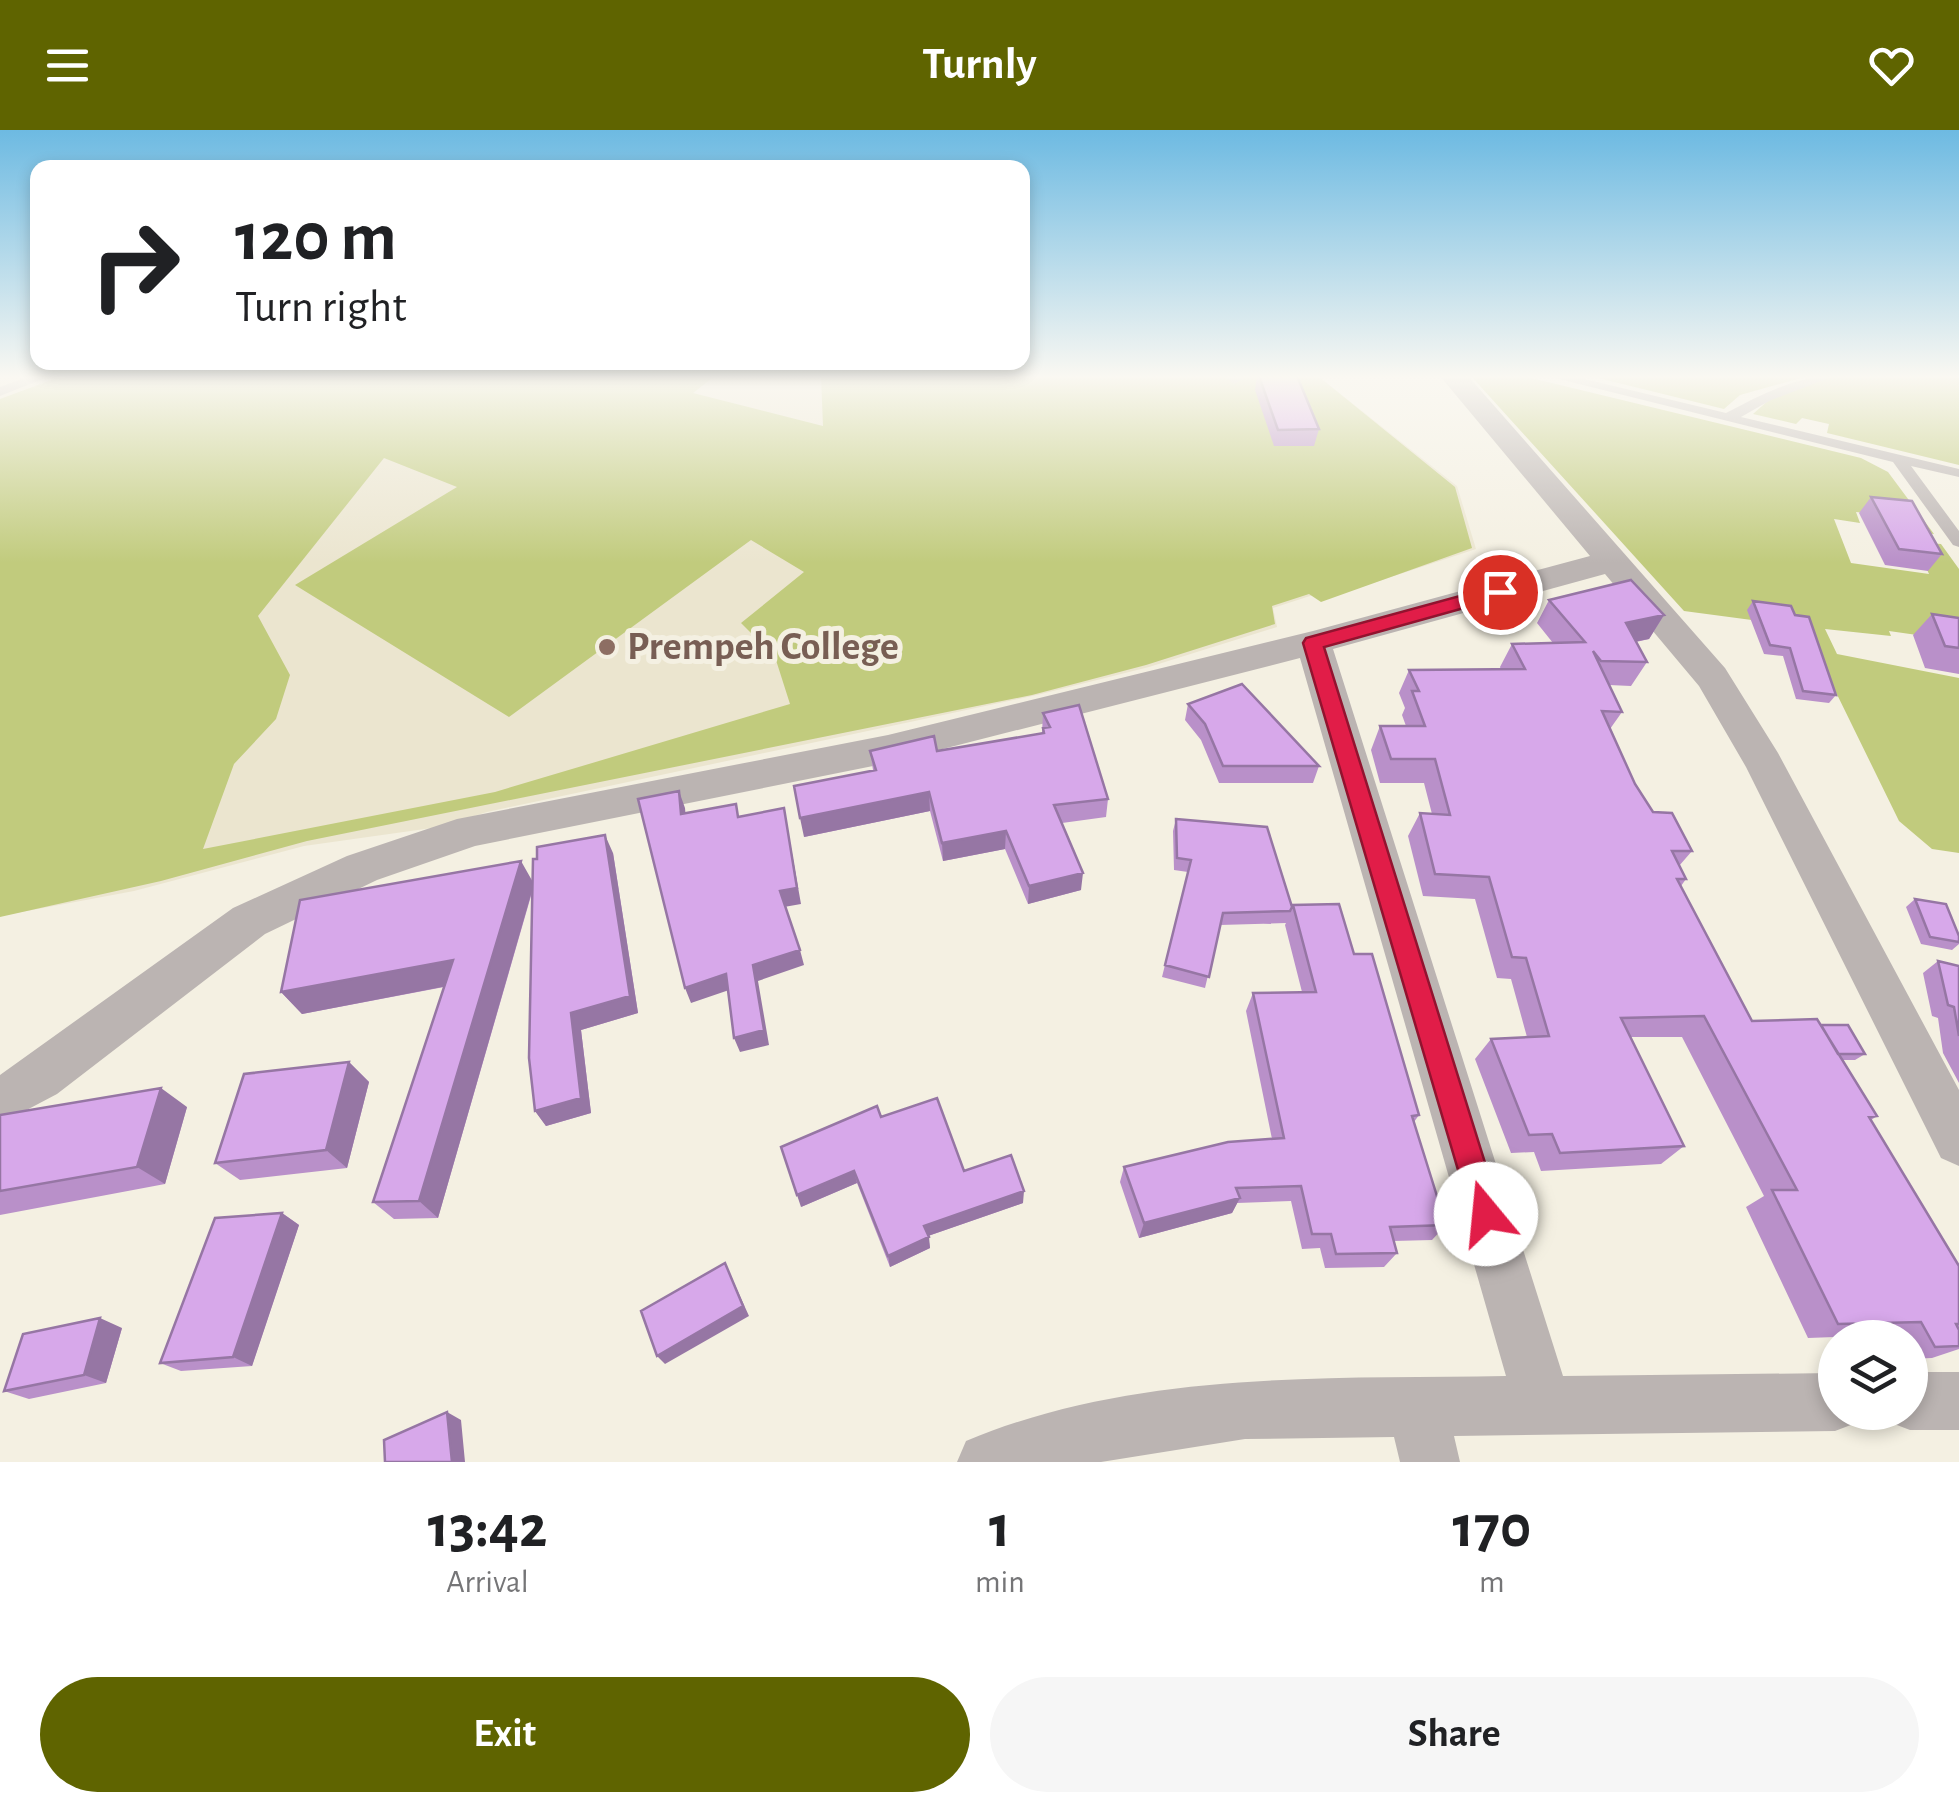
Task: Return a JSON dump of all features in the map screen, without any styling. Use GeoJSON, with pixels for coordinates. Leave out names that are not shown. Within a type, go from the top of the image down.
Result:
{"type":"FeatureCollection","features":[{"type":"Feature","properties":{"kind":"street"},"geometry":{"type":"LineString","coordinates":[[1504,438],[1712,678],[1755,749],[1959,1140]]}},
{"type":"Feature","properties":{"kind":"street"},"geometry":{"type":"LineString","coordinates":[[0,1101],[40,1078],[249,920],[362,868],[436,842],[472,830],[888,750],[1313,643],[1612,561]]}},
{"type":"Feature","properties":{"kind":"street"},"geometry":{"type":"LineString","coordinates":[[1313,643],[1544,1404]]}},
{"type":"Feature","properties":{"kind":"street"},"geometry":{"type":"LineString","coordinates":[[1928,1401],[1959,1400]]}},
{"type":"Feature","properties":{"kind":"street"},"geometry":{"type":"LineString","coordinates":[[987,1462],[1074,1435],[1157,1419],[1245,1409],[1818,1402]]}},
{"type":"Feature","properties":{"kind":"street"},"geometry":{"type":"LineString","coordinates":[[1417,1405],[1430,1462]]}},
{"type":"Feature","properties":{"kind":"lane"},"geometry":{"type":"LineString","coordinates":[[1817,438],[1959,473]]}},
{"type":"Feature","properties":{"kind":"lane"},"geometry":{"type":"LineString","coordinates":[[1898,458],[1959,542]]}},
{"type":"Feature","properties":{"kind":"shaded area","name":"Prempeh College"},"geometry":{"type":"Polygon","coordinates":[[[0,438],[1397,438],[1457,486],[1476,549],[1321,600],[1313,595],[1273,608],[1277,627],[1149,667],[1037,695],[487,812],[439,827],[304,846],[134,891],[0,916],[0,438]]]}},
{"type":"Feature","properties":{"kind":"green space","name":"Prempeh College"},"geometry":{"type":"Polygon","coordinates":[[[0,438],[1395,438],[1455,487],[1472,548],[1321,602],[1309,594],[1272,606],[1275,624],[1146,665],[1032,695],[307,841],[161,881],[0,917],[0,438]],[[384,458],[258,616],[290,675],[276,719],[234,764],[203,849],[495,792],[790,704],[775,657],[741,623],[804,572],[751,540],[509,717],[295,585],[457,487],[384,458]]]}},
{"type":"Feature","properties":{"kind":"green space"},"geometry":{"type":"Polygon","coordinates":[[[1527,438],[1779,438],[1861,458],[1888,472],[1934,534],[1908,531],[1901,517],[1856,512],[1860,523],[1834,519],[1851,563],[1929,574],[1915,542],[1941,544],[1959,569],[1959,641],[1889,631],[1891,636],[1825,629],[1837,654],[1959,678],[1959,853],[1932,849],[1899,821],[1804,627],[1684,611],[1527,438]]]}},
{"type":"Feature","properties":{"kind":"green space"},"geometry":{"type":"Polygon","coordinates":[[[1848,438],[1959,438],[1959,465],[1848,438]]]}},
{"type":"Feature","properties":{"kind":"building"},"geometry":{"type":"Polygon","coordinates":[[[1871,497],[1912,501],[1942,554],[1899,549],[1871,497]]]}},
{"type":"Feature","properties":{"kind":"building"},"geometry":{"type":"Polygon","coordinates":[[[1631,580],[1664,615],[1626,623],[1647,662],[1601,661],[1593,651],[1622,712],[1602,711],[1635,784],[1653,812],[1672,813],[1692,851],[1672,851],[1686,879],[1677,879],[1752,1021],[1817,1019],[1877,1116],[1869,1117],[1959,1266],[1959,1346],[1935,1347],[1928,1334],[1928,1320],[1836,1320],[1772,1190],[1797,1190],[1704,1016],[1621,1018],[1684,1146],[1560,1153],[1552,1134],[1529,1135],[1491,1039],[1549,1036],[1526,958],[1512,957],[1489,877],[1435,874],[1420,813],[1450,815],[1435,759],[1391,759],[1380,726],[1425,726],[1412,691],[1419,691],[1409,670],[1525,669],[1512,644],[1585,642],[1549,600],[1631,580]]]}},
{"type":"Feature","properties":{"kind":"building"},"geometry":{"type":"Polygon","coordinates":[[[1753,601],[1791,606],[1795,615],[1809,617],[1836,695],[1803,691],[1790,648],[1770,645],[1753,601]]]}},
{"type":"Feature","properties":{"kind":"building"},"geometry":{"type":"Polygon","coordinates":[[[1932,614],[1959,618],[1959,648],[1945,646],[1932,614]]]}},
{"type":"Feature","properties":{"kind":"building"},"geometry":{"type":"Polygon","coordinates":[[[1242,684],[1319,766],[1223,766],[1205,724],[1188,704],[1242,684]]]}},
{"type":"Feature","properties":{"kind":"building"},"geometry":{"type":"Polygon","coordinates":[[[1079,705],[1108,799],[1054,805],[1083,873],[1029,886],[1006,831],[942,843],[929,792],[800,818],[794,786],[876,770],[870,751],[934,736],[937,751],[1044,733],[1043,728],[1050,727],[1043,713],[1079,705]]]}},
{"type":"Feature","properties":{"kind":"building"},"geometry":{"type":"Polygon","coordinates":[[[679,791],[681,814],[736,804],[738,817],[784,808],[797,888],[780,891],[800,950],[753,965],[764,1030],[734,1038],[726,974],[685,988],[638,799],[679,791]]]}},
{"type":"Feature","properties":{"kind":"building"},"geometry":{"type":"Polygon","coordinates":[[[1176,819],[1267,827],[1292,907],[1290,911],[1223,913],[1209,977],[1165,965],[1191,860],[1177,858],[1176,819]]]}},
{"type":"Feature","properties":{"kind":"building"},"geometry":{"type":"Polygon","coordinates":[[[605,835],[630,996],[571,1013],[581,1098],[535,1111],[529,1058],[533,859],[537,859],[537,847],[605,835]]]}},
{"type":"Feature","properties":{"kind":"building"},"geometry":{"type":"Polygon","coordinates":[[[521,861],[419,1201],[373,1202],[453,960],[281,992],[300,900],[521,861]]]}},
{"type":"Feature","properties":{"kind":"building"},"geometry":{"type":"Polygon","coordinates":[[[1915,899],[1946,904],[1959,942],[1930,937],[1915,899]]]}},
{"type":"Feature","properties":{"kind":"building"},"geometry":{"type":"Polygon","coordinates":[[[1339,904],[1354,954],[1372,954],[1419,1115],[1412,1116],[1446,1225],[1390,1227],[1397,1253],[1336,1254],[1331,1234],[1312,1234],[1301,1186],[1236,1188],[1240,1198],[1144,1223],[1124,1167],[1228,1142],[1284,1138],[1253,993],[1316,992],[1293,905],[1339,904]]]}},
{"type":"Feature","properties":{"kind":"building"},"geometry":{"type":"Polygon","coordinates":[[[1938,961],[1959,966],[1959,1036],[1954,1007],[1948,1005],[1938,961]]]}},
{"type":"Feature","properties":{"kind":"building"},"geometry":{"type":"Polygon","coordinates":[[[1821,1025],[1848,1025],[1865,1054],[1838,1054],[1821,1025]]]}},
{"type":"Feature","properties":{"kind":"building"},"geometry":{"type":"Polygon","coordinates":[[[349,1062],[326,1150],[215,1163],[244,1074],[349,1062]]]}},
{"type":"Feature","properties":{"kind":"building"},"geometry":{"type":"Polygon","coordinates":[[[161,1088],[137,1167],[0,1191],[0,1115],[161,1088]]]}},
{"type":"Feature","properties":{"kind":"building"},"geometry":{"type":"Polygon","coordinates":[[[937,1098],[964,1171],[1011,1155],[1024,1191],[924,1226],[929,1237],[888,1256],[854,1171],[797,1195],[781,1147],[877,1106],[881,1117],[937,1098]]]}},
{"type":"Feature","properties":{"kind":"building"},"geometry":{"type":"Polygon","coordinates":[[[282,1213],[233,1357],[160,1363],[215,1218],[282,1213]]]}},
{"type":"Feature","properties":{"kind":"building"},"geometry":{"type":"Polygon","coordinates":[[[725,1263],[743,1306],[657,1356],[641,1311],[725,1263]]]}},
{"type":"Feature","properties":{"kind":"building"},"geometry":{"type":"Polygon","coordinates":[[[100,1318],[84,1375],[4,1391],[23,1334],[100,1318]]]}},
{"type":"Feature","properties":{"kind":"building"},"geometry":{"type":"Polygon","coordinates":[[[447,1412],[452,1462],[385,1462],[384,1440],[447,1412]]]}},
{"type":"Feature","properties":{"kind":"place","name":"Prempeh College"},"geometry":{"type":"Point","coordinates":[607,647]}},
{"type":"Feature","properties":{"kind":"route"},"geometry":{"type":"LineString","coordinates":[[1486,1214],[1313,643],[1500,592]]}}]}
